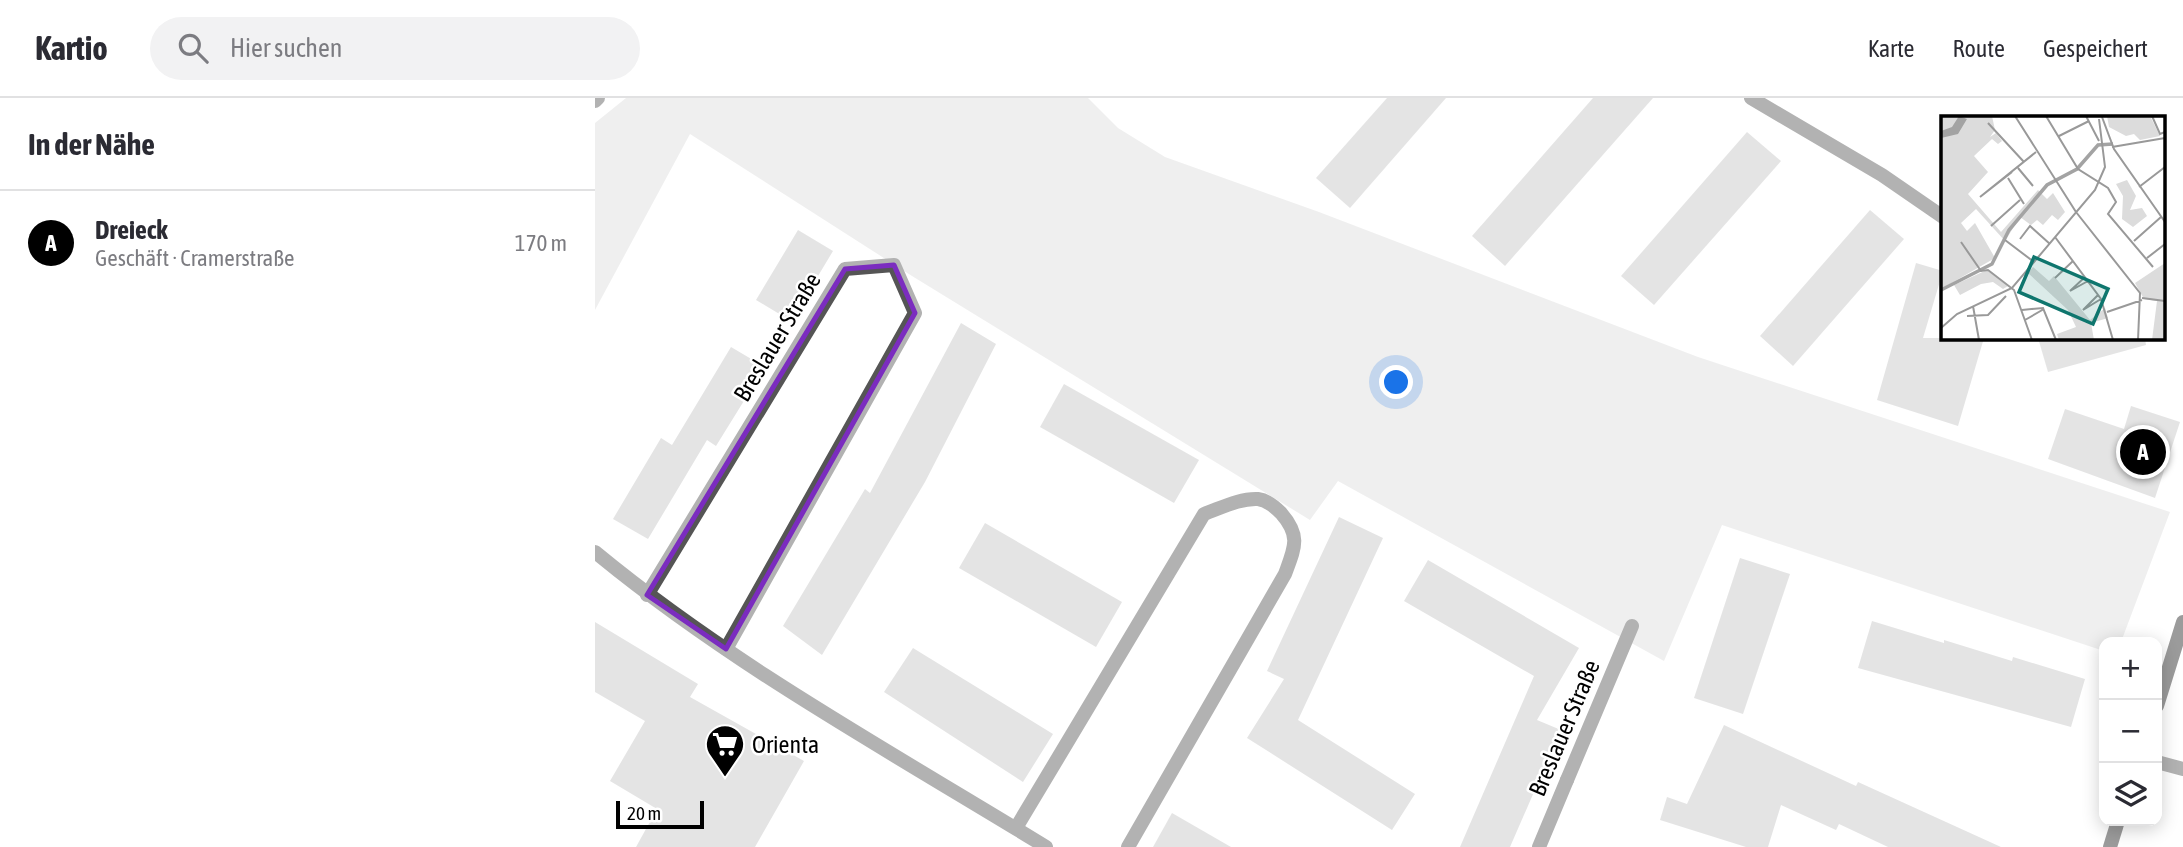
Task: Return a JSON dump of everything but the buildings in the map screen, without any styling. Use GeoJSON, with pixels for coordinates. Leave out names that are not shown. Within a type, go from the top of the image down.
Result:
{"type":"FeatureCollection","features":[{"type":"Feature","properties":{"kind":"main road"},"geometry":{"type":"LineString","coordinates":[[2159,700],[2183,622]]}},
{"type":"Feature","properties":{"kind":"main road"},"geometry":{"type":"LineString","coordinates":[[2110,847],[2116,826]]}},
{"type":"Feature","properties":{"kind":"street"},"geometry":{"type":"LineString","coordinates":[[1751,98],[1882,175],[1941,215]]}},
{"type":"Feature","properties":{"kind":"street","name":"Breslauer Straße"},"geometry":{"type":"LineString","coordinates":[[647,595],[845,269],[894,265],[915,313],[726,649]]}},
{"type":"Feature","properties":{"kind":"street"},"geometry":{"type":"LineString","coordinates":[[1016,828],[1204,514],[1240,502],[1260,499],[1276,508],[1293,527],[1295,546],[1285,573],[1128,847]]}},
{"type":"Feature","properties":{"kind":"street"},"geometry":{"type":"LineString","coordinates":[[595,552],[647,595],[726,649],[1046,847]]}},
{"type":"Feature","properties":{"kind":"street","name":"Breslauer Straße"},"geometry":{"type":"LineString","coordinates":[[1539,847],[1632,626]]}},
{"type":"Feature","properties":{"kind":"street"},"geometry":{"type":"LineString","coordinates":[[2161,763],[2183,769]]}},
{"type":"Feature","properties":{"kind":"highlighted area"},"geometry":{"type":"Polygon","coordinates":[[[894,265],[915,313],[726,649],[647,595],[845,269],[894,265]]]}},
{"type":"Feature","properties":{"kind":"shaded area"},"geometry":{"type":"Polygon","coordinates":[[[626,98],[1088,98],[1118,128],[1165,157],[1319,212],[1698,357],[2170,512],[2123,637],[2099,637],[2099,649],[1722,525],[1664,661],[1338,481],[1310,520],[912,276],[690,134],[595,310],[595,123],[626,98]]]}},
{"type":"Feature","properties":{"kind":"place","name":"Dreieck"},"geometry":{"type":"Point","coordinates":[2143,452]}},
{"type":"Feature","properties":{"kind":"place","name":"Orienta"},"geometry":{"type":"Point","coordinates":[725,778]}}]}
